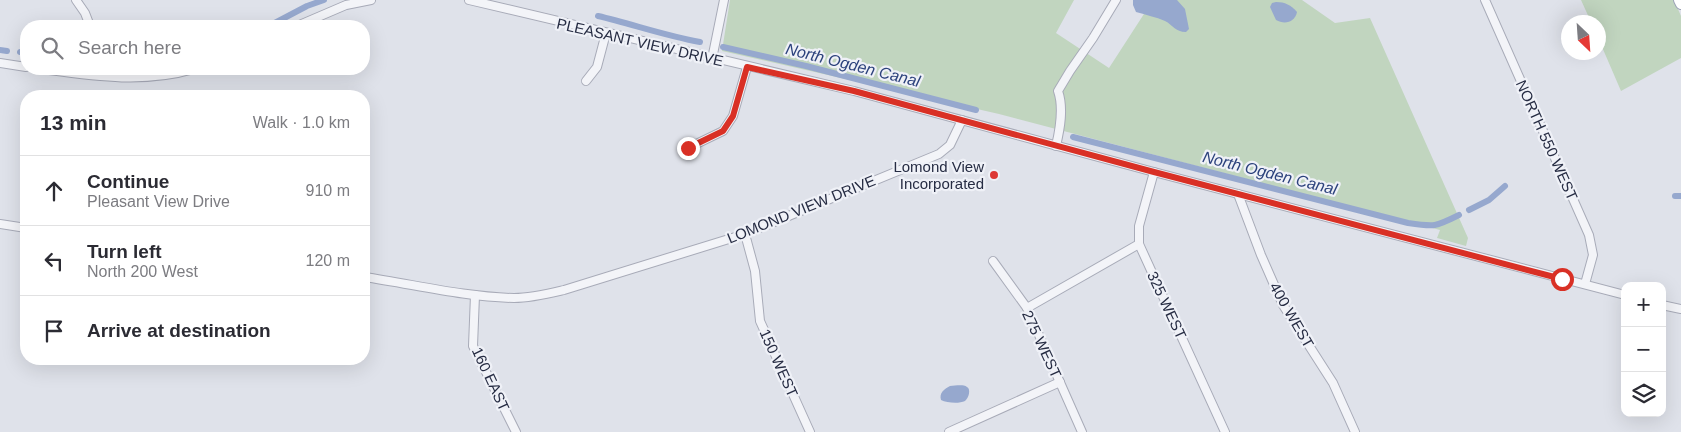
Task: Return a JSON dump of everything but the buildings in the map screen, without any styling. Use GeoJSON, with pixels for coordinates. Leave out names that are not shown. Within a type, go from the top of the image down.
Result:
{"type":"FeatureCollection","features":[{"type":"Feature","properties":{"kind":"main road"},"geometry":{"type":"LineString","coordinates":[[1679,0],[1681,4]]}},
{"type":"Feature","properties":{"kind":"street"},"geometry":{"type":"LineString","coordinates":[[76,0],[88,20]]}},
{"type":"Feature","properties":{"kind":"street"},"geometry":{"type":"LineString","coordinates":[[309,20],[345,2],[372,0]]}},
{"type":"Feature","properties":{"kind":"street","name":"PLEASANT VIEW DRIVE"},"geometry":{"type":"LineString","coordinates":[[473,0],[712,59],[854,91],[1621,295]]}},
{"type":"Feature","properties":{"kind":"street"},"geometry":{"type":"LineString","coordinates":[[712,59],[724,0]]}},
{"type":"Feature","properties":{"kind":"street"},"geometry":{"type":"LineString","coordinates":[[1056,146],[1061,124],[1058,91],[1094,38],[1116,0]]}},
{"type":"Feature","properties":{"kind":"street","name":"NORTH 550 WEST"},"geometry":{"type":"LineString","coordinates":[[1485,0],[1589,234],[1593,255],[1585,284]]}},
{"type":"Feature","properties":{"kind":"street"},"geometry":{"type":"LineString","coordinates":[[586,81],[597,67],[606,33]]}},
{"type":"Feature","properties":{"kind":"street"},"geometry":{"type":"LineString","coordinates":[[0,63],[20,66]]}},
{"type":"Feature","properties":{"kind":"street"},"geometry":{"type":"LineString","coordinates":[[688,148],[723,131],[733,116],[747,67]]}},
{"type":"Feature","properties":{"kind":"street"},"geometry":{"type":"LineString","coordinates":[[112,75],[128,78],[166,75]]}},
{"type":"Feature","properties":{"kind":"street","name":"LOMOND VIEW DRIVE"},"geometry":{"type":"LineString","coordinates":[[370,278],[475,295],[514,298],[541,296],[745,234],[939,154],[950,145],[962,120]]}},
{"type":"Feature","properties":{"kind":"street"},"geometry":{"type":"LineString","coordinates":[[1026,308],[1139,244],[1140,226],[1154,172]]}},
{"type":"Feature","properties":{"kind":"street","name":"400 WEST"},"geometry":{"type":"LineString","coordinates":[[1238,194],[1261,255],[1283,305],[1332,383],[1355,432]]}},
{"type":"Feature","properties":{"kind":"street"},"geometry":{"type":"LineString","coordinates":[[0,224],[20,227]]}},
{"type":"Feature","properties":{"kind":"street","name":"150 WEST"},"geometry":{"type":"LineString","coordinates":[[745,234],[755,271],[760,321],[810,432]]}},
{"type":"Feature","properties":{"kind":"street","name":"325 WEST"},"geometry":{"type":"LineString","coordinates":[[1139,244],[1225,432]]}},
{"type":"Feature","properties":{"kind":"street","name":"275 WEST"},"geometry":{"type":"LineString","coordinates":[[993,261],[1026,308],[1082,432]]}},
{"type":"Feature","properties":{"kind":"street","name":"160 EAST"},"geometry":{"type":"LineString","coordinates":[[475,295],[473,346],[516,432]]}},
{"type":"Feature","properties":{"kind":"street"},"geometry":{"type":"LineString","coordinates":[[1666,306],[1681,310]]}},
{"type":"Feature","properties":{"kind":"street"},"geometry":{"type":"LineString","coordinates":[[949,432],[1060,382]]}},
{"type":"Feature","properties":{"kind":"green space"},"geometry":{"type":"Polygon","coordinates":[[[730,0],[1074,0],[1056,33],[1109,68],[1153,0],[1302,0],[1335,23],[1370,18],[1468,238],[1466,246],[1437,238],[1440,230],[999,114],[722,51],[730,0]]]}},
{"type":"Feature","properties":{"kind":"green space"},"geometry":{"type":"Polygon","coordinates":[[[1581,0],[1674,0],[1681,16],[1681,58],[1621,91],[1606,56],[1606,15],[1588,15],[1581,0]]]}},
{"type":"Feature","properties":{"kind":"water"},"geometry":{"type":"Polygon","coordinates":[[[1133,0],[1177,0],[1185,9],[1189,29],[1186,32],[1179,31],[1165,21],[1136,12],[1133,0]]]}},
{"type":"Feature","properties":{"kind":"water"},"geometry":{"type":"Polygon","coordinates":[[[1272,3],[1285,3],[1297,12],[1292,20],[1289,22],[1279,22],[1276,20],[1270,7],[1272,3]]]}},
{"type":"Feature","properties":{"kind":"water"},"geometry":{"type":"Polygon","coordinates":[[[961,385],[967,387],[969,392],[966,400],[956,403],[941,400],[941,395],[950,386],[961,385]]]}},
{"type":"Feature","properties":{"kind":"waterway","name":"North Ogden Canal"},"geometry":{"type":"LineString","coordinates":[[280,20],[307,6],[324,0]]}},
{"type":"Feature","properties":{"kind":"waterway","name":"North Ogden Canal"},"geometry":{"type":"LineString","coordinates":[[598,16],[674,37],[700,42]]}},
{"type":"Feature","properties":{"kind":"waterway","name":"North Ogden Canal"},"geometry":{"type":"LineString","coordinates":[[723,47],[806,66],[976,110]]}},
{"type":"Feature","properties":{"kind":"waterway","name":"North Ogden Canal"},"geometry":{"type":"LineString","coordinates":[[0,50],[7,51]]}},
{"type":"Feature","properties":{"kind":"waterway","name":"North Ogden Canal"},"geometry":{"type":"LineString","coordinates":[[1073,137],[1408,223],[1435,225],[1459,215]]}},
{"type":"Feature","properties":{"kind":"waterway","name":"North Ogden Canal"},"geometry":{"type":"LineString","coordinates":[[1469,210],[1489,200],[1505,186]]}},
{"type":"Feature","properties":{"kind":"waterway","name":"North Ogden Canal"},"geometry":{"type":"LineString","coordinates":[[1675,196],[1681,196]]}},
{"type":"Feature","properties":{"kind":"place","name":"Lomond View Incorporated"},"geometry":{"type":"Point","coordinates":[994,175]}},
{"type":"Feature","properties":{"kind":"route"},"geometry":{"type":"LineString","coordinates":[[688,148],[723,131],[733,116],[747,67],[854,91],[1562,279]]}}]}
